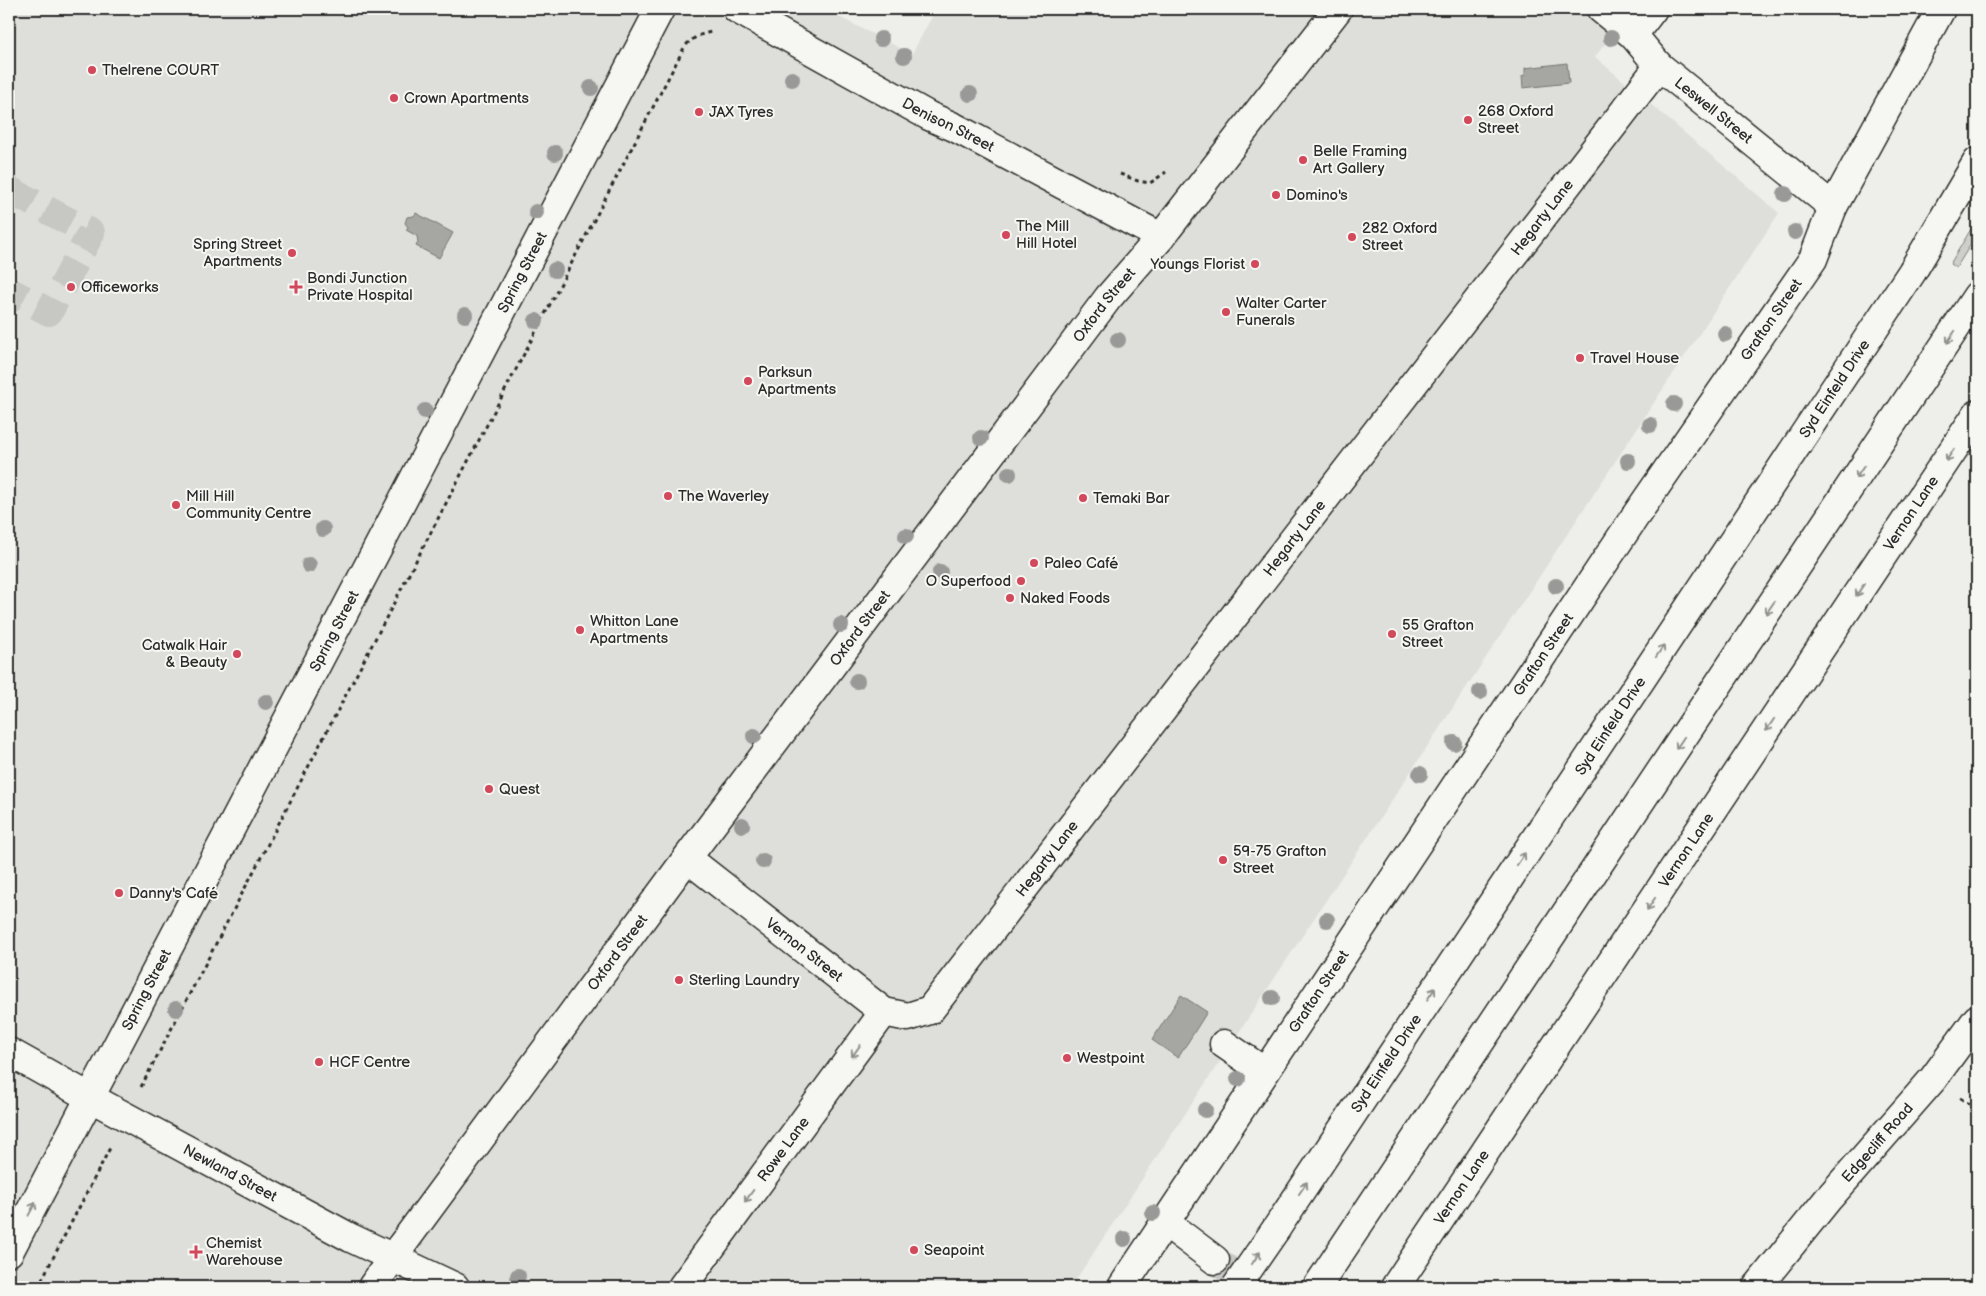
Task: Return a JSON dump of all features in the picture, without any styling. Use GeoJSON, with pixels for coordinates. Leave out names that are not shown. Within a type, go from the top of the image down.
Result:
{"type":"FeatureCollection","features":[{"type":"Feature","properties":{"kind":"street","name":"Spring Street"},"geometry":{"type":"LineString","coordinates":[[9,1252],[660,9]]}},
{"type":"Feature","properties":{"kind":"street","name":"Denison Street"},"geometry":{"type":"LineString","coordinates":[[737,9],[929,116],[954,127],[1161,237]]}},
{"type":"Feature","properties":{"kind":"street","name":"Oxford Street"},"geometry":{"type":"LineString","coordinates":[[372,1287],[687,858],[1108,298],[1161,237],[1338,9]]}},
{"type":"Feature","properties":{"kind":"street","name":"Leswell Street"},"geometry":{"type":"LineString","coordinates":[[1601,9],[1633,35],[1659,66],[1833,207]]}},
{"type":"Feature","properties":{"kind":"street"},"geometry":{"type":"LineString","coordinates":[[1633,35],[1653,9]]}},
{"type":"Feature","properties":{"kind":"street","name":"Grafton Street"},"geometry":{"type":"LineString","coordinates":[[1122,1287],[1634,518],[1813,259],[1833,207],[1941,9]]}},
{"type":"Feature","properties":{"kind":"street","name":"Hegarty Lane"},"geometry":{"type":"LineString","coordinates":[[930,1010],[1659,66]]}},
{"type":"Feature","properties":{"kind":"street","name":"Syd Einfeld Drive"},"geometry":{"type":"LineString","coordinates":[[1236,1287],[1912,272],[1977,162]]}},
{"type":"Feature","properties":{"kind":"street"},"geometry":{"type":"LineString","coordinates":[[1323,1279],[1977,296]]}},
{"type":"Feature","properties":{"kind":"street","name":"Vernon Lane"},"geometry":{"type":"LineString","coordinates":[[1395,1287],[1977,414]]}},
{"type":"Feature","properties":{"kind":"street","name":"Vernon Street"},"geometry":{"type":"LineString","coordinates":[[687,858],[884,1012],[908,1018],[930,1010]]}},
{"type":"Feature","properties":{"kind":"street","name":"Rowe Lane"},"geometry":{"type":"LineString","coordinates":[[682,1287],[884,1012]]}},
{"type":"Feature","properties":{"kind":"street","name":"Edgecliff Road"},"geometry":{"type":"LineString","coordinates":[[1757,1287],[1773,1276],[1828,1199],[1933,1079],[1977,1018]]}},
{"type":"Feature","properties":{"kind":"street"},"geometry":{"type":"LineString","coordinates":[[1224,1044],[1265,1072]]}},
{"type":"Feature","properties":{"kind":"street","name":"Newland Street"},"geometry":{"type":"LineString","coordinates":[[9,1052],[334,1230],[456,1287]]}},
{"type":"Feature","properties":{"kind":"street"},"geometry":{"type":"LineString","coordinates":[[1166,1223],[1215,1260]]}},
{"type":"Feature","properties":{"kind":"path"},"geometry":{"type":"LineString","coordinates":[[38,1287],[685,46],[692,38],[702,34],[717,33]]}},
{"type":"Feature","properties":{"kind":"path"},"geometry":{"type":"LineString","coordinates":[[1111,170],[1138,181],[1150,183],[1169,169]]}},
{"type":"Feature","properties":{"kind":"shaded area"},"geometry":{"type":"Polygon","coordinates":[[[9,9],[823,9],[912,54],[936,9],[1631,9],[1595,57],[1779,213],[1071,1287],[9,1287],[9,9]]]}},
{"type":"Feature","properties":{"kind":"shaded area"},"geometry":{"type":"Polygon","coordinates":[[[1567,63],[1569,83],[1523,88],[1522,76],[1525,75],[1525,68],[1567,63]]]}},
{"type":"Feature","properties":{"kind":"shaded area"},"geometry":{"type":"Polygon","coordinates":[[[416,213],[453,233],[439,258],[416,246],[418,242],[417,236],[406,230],[408,227],[405,223],[407,217],[414,216],[416,213]]]}},
{"type":"Feature","properties":{"kind":"shaded area"},"geometry":{"type":"Polygon","coordinates":[[[1977,219],[1977,234],[1956,268],[1950,264],[1977,219]]]}},
{"type":"Feature","properties":{"kind":"shaded area"},"geometry":{"type":"Polygon","coordinates":[[[1181,995],[1207,1012],[1178,1058],[1152,1040],[1181,995]]]}},
{"type":"Feature","properties":{"kind":"tunnel"},"geometry":{"type":"LineString","coordinates":[[9,190],[91,233],[49,312],[9,291]]}},
{"type":"Feature","properties":{"kind":"tunnel"},"geometry":{"type":"LineString","coordinates":[[1215,1260],[1253,1287]]}},
{"type":"Feature","properties":{"kind":"place","name":"Thelrene COURT"},"geometry":{"type":"Point","coordinates":[92,70]}},
{"type":"Feature","properties":{"kind":"place","name":"Crown Apartments"},"geometry":{"type":"Point","coordinates":[394,98]}},
{"type":"Feature","properties":{"kind":"place","name":"JAX Tyres"},"geometry":{"type":"Point","coordinates":[699,112]}},
{"type":"Feature","properties":{"kind":"place","name":"268 Oxford Street"},"geometry":{"type":"Point","coordinates":[1468,120]}},
{"type":"Feature","properties":{"kind":"place","name":"Belle Framing Art Gallery"},"geometry":{"type":"Point","coordinates":[1303,160]}},
{"type":"Feature","properties":{"kind":"place","name":"Domino's"},"geometry":{"type":"Point","coordinates":[1276,195]}},
{"type":"Feature","properties":{"kind":"place","name":"The Mill Hill Hotel"},"geometry":{"type":"Point","coordinates":[1006,235]}},
{"type":"Feature","properties":{"kind":"place","name":"282 Oxford Street"},"geometry":{"type":"Point","coordinates":[1352,237]}},
{"type":"Feature","properties":{"kind":"place","name":"Spring Street Apartments"},"geometry":{"type":"Point","coordinates":[292,253]}},
{"type":"Feature","properties":{"kind":"place","name":"Youngs Florist"},"geometry":{"type":"Point","coordinates":[1255,264]}},
{"type":"Feature","properties":{"kind":"place","name":"Officeworks"},"geometry":{"type":"Point","coordinates":[71,287]}},
{"type":"Feature","properties":{"kind":"place","name":"Bondi Junction Private Hospital"},"geometry":{"type":"Point","coordinates":[296,287]}},
{"type":"Feature","properties":{"kind":"place","name":"Walter Carter Funerals"},"geometry":{"type":"Point","coordinates":[1226,312]}},
{"type":"Feature","properties":{"kind":"place","name":"Travel House"},"geometry":{"type":"Point","coordinates":[1580,358]}},
{"type":"Feature","properties":{"kind":"place","name":"Parksun Apartments"},"geometry":{"type":"Point","coordinates":[748,381]}},
{"type":"Feature","properties":{"kind":"place","name":"The Waverley"},"geometry":{"type":"Point","coordinates":[668,496]}},
{"type":"Feature","properties":{"kind":"place","name":"Temaki Bar"},"geometry":{"type":"Point","coordinates":[1083,498]}},
{"type":"Feature","properties":{"kind":"place","name":"Mill Hill Community Centre"},"geometry":{"type":"Point","coordinates":[176,505]}},
{"type":"Feature","properties":{"kind":"place","name":"Paleo Café"},"geometry":{"type":"Point","coordinates":[1034,563]}},
{"type":"Feature","properties":{"kind":"place","name":"O Superfood"},"geometry":{"type":"Point","coordinates":[1021,581]}},
{"type":"Feature","properties":{"kind":"place","name":"Naked Foods"},"geometry":{"type":"Point","coordinates":[1010,598]}},
{"type":"Feature","properties":{"kind":"place","name":"Whitton Lane Apartments"},"geometry":{"type":"Point","coordinates":[580,630]}},
{"type":"Feature","properties":{"kind":"place","name":"55 Grafton Street"},"geometry":{"type":"Point","coordinates":[1392,634]}},
{"type":"Feature","properties":{"kind":"place","name":"Catwalk Hair & Beauty"},"geometry":{"type":"Point","coordinates":[237,654]}},
{"type":"Feature","properties":{"kind":"place","name":"Quest"},"geometry":{"type":"Point","coordinates":[489,789]}},
{"type":"Feature","properties":{"kind":"place","name":"59-75 Grafton Street"},"geometry":{"type":"Point","coordinates":[1223,860]}},
{"type":"Feature","properties":{"kind":"place","name":"Danny's Café"},"geometry":{"type":"Point","coordinates":[119,893]}},
{"type":"Feature","properties":{"kind":"place","name":"Sterling Laundry"},"geometry":{"type":"Point","coordinates":[679,980]}},
{"type":"Feature","properties":{"kind":"place","name":"Westpoint"},"geometry":{"type":"Point","coordinates":[1067,1058]}},
{"type":"Feature","properties":{"kind":"place","name":"HCF Centre"},"geometry":{"type":"Point","coordinates":[319,1062]}},
{"type":"Feature","properties":{"kind":"place","name":"Seapoint"},"geometry":{"type":"Point","coordinates":[914,1250]}},
{"type":"Feature","properties":{"kind":"place","name":"Chemist Warehouse"},"geometry":{"type":"Point","coordinates":[196,1252]}}]}
